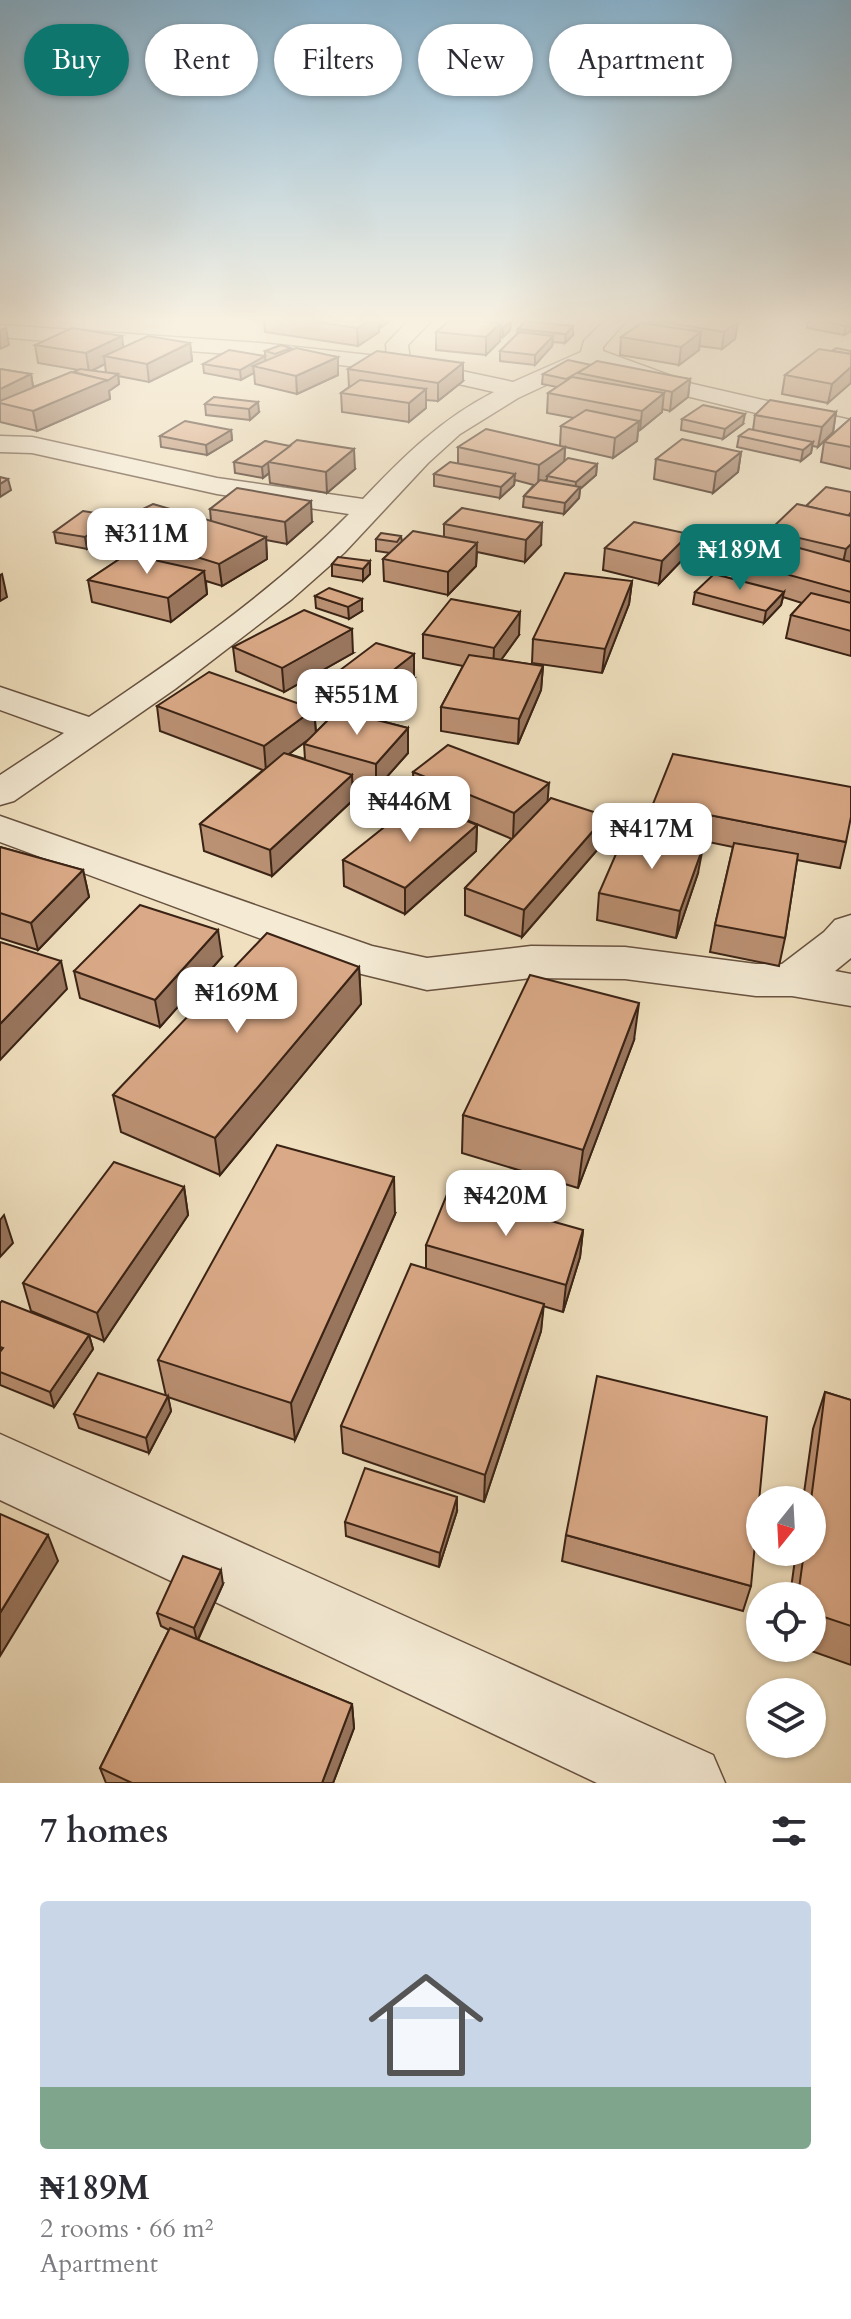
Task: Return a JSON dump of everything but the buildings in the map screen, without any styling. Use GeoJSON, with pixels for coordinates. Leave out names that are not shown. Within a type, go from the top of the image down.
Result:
{"type":"FeatureCollection","features":[{"type":"Feature","properties":{"kind":"street"},"geometry":{"type":"LineString","coordinates":[[0,793],[94,731],[318,560],[372,509],[434,442],[469,415],[490,404]]}},
{"type":"Feature","properties":{"kind":"street"},"geometry":{"type":"LineString","coordinates":[[750,404],[851,428]]}},
{"type":"Feature","properties":{"kind":"street"},"geometry":{"type":"LineString","coordinates":[[0,444],[32,445],[217,486],[372,509]]}},
{"type":"Feature","properties":{"kind":"street"},"geometry":{"type":"LineString","coordinates":[[0,698],[94,731]]}},
{"type":"Feature","properties":{"kind":"street"},"geometry":{"type":"LineString","coordinates":[[0,828],[362,959],[427,974],[531,962],[625,963],[756,980],[792,980],[851,990]]}},
{"type":"Feature","properties":{"kind":"street"},"geometry":{"type":"LineString","coordinates":[[792,980],[840,943],[851,930]]}},
{"type":"Feature","properties":{"kind":"street"},"geometry":{"type":"LineString","coordinates":[[0,1466],[654,1777]]}}]}
